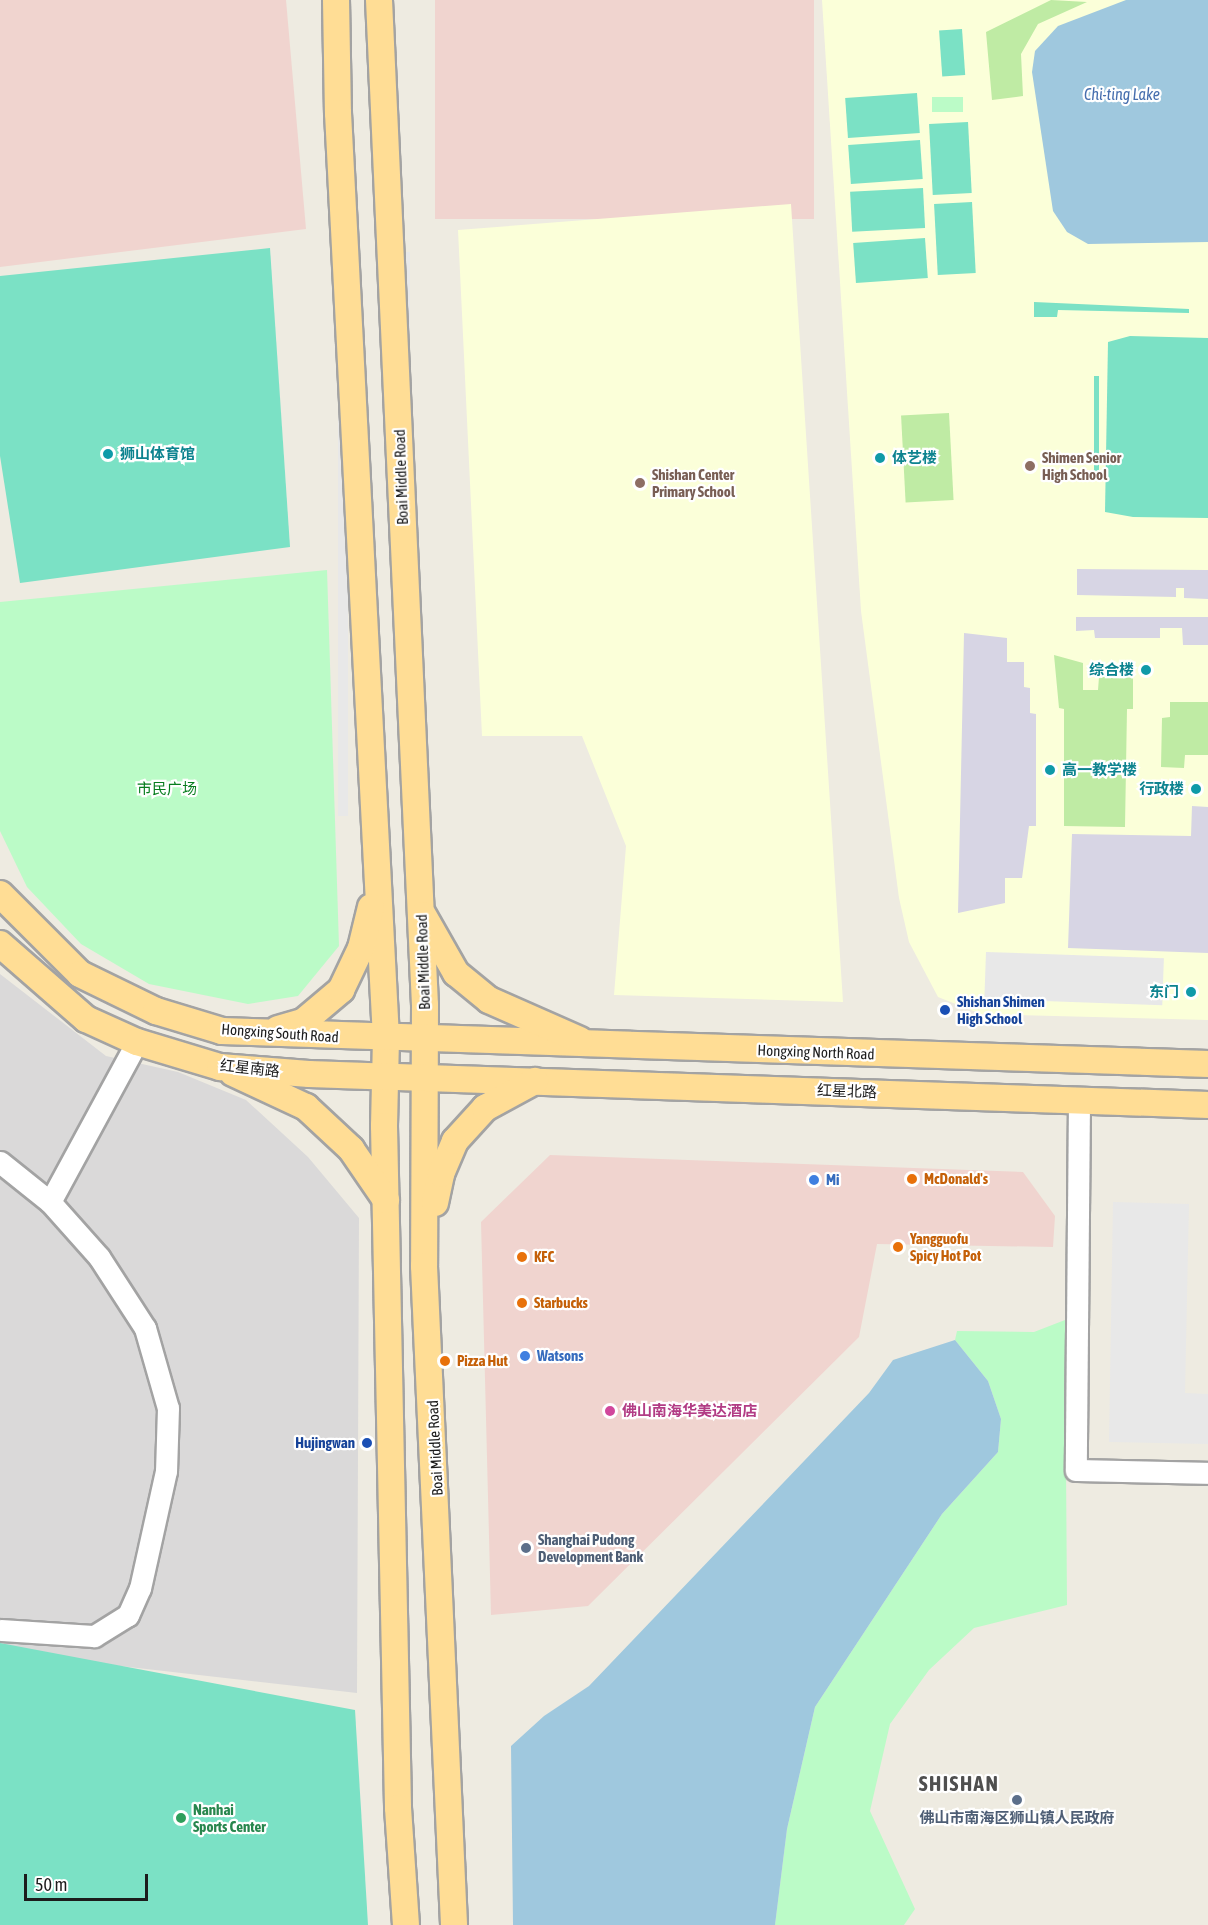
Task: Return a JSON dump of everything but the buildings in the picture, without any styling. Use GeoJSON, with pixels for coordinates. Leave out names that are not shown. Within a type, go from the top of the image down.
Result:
{"type":"FeatureCollection","features":[{"type":"Feature","properties":{"kind":"main road"},"geometry":{"type":"LineString","coordinates":[[336,0],[338,113],[386,1038],[386,1201],[398,1808],[406,1925]]}},
{"type":"Feature","properties":{"kind":"main road","name":"Boai Middle Road"},"geometry":{"type":"LineString","coordinates":[[379,0],[421,910],[424,1039],[424,1266],[454,1925]]}},
{"type":"Feature","properties":{"kind":"main road"},"geometry":{"type":"LineString","coordinates":[[267,1033],[303,1022],[341,990],[361,948],[377,883]]}},
{"type":"Feature","properties":{"kind":"main road","name":"Hongxing South Road"},"geometry":{"type":"LineString","coordinates":[[0,894],[80,974],[156,1011],[222,1031],[424,1039]]}},
{"type":"Feature","properties":{"kind":"main road"},"geometry":{"type":"LineString","coordinates":[[421,910],[456,973],[489,1000],[592,1045]]}},
{"type":"Feature","properties":{"kind":"main road","name":"红星南路"},"geometry":{"type":"LineString","coordinates":[[0,944],[87,1019],[137,1042],[219,1066],[385,1076],[537,1080]]}},
{"type":"Feature","properties":{"kind":"main road","name":"Hongxing North Road"},"geometry":{"type":"LineString","coordinates":[[424,1039],[1208,1064]]}},
{"type":"Feature","properties":{"kind":"main road"},"geometry":{"type":"LineString","coordinates":[[219,1066],[306,1107],[351,1149],[386,1201]]}},
{"type":"Feature","properties":{"kind":"main road"},"geometry":{"type":"LineString","coordinates":[[424,1266],[441,1174],[455,1141],[485,1108],[537,1080]]}},
{"type":"Feature","properties":{"kind":"main road","name":"红星北路"},"geometry":{"type":"LineString","coordinates":[[537,1080],[1079,1100]]}},
{"type":"Feature","properties":{"kind":"main road"},"geometry":{"type":"LineString","coordinates":[[1079,1100],[1208,1105]]}},
{"type":"Feature","properties":{"kind":"street"},"geometry":{"type":"LineString","coordinates":[[50,1202],[137,1042]]}},
{"type":"Feature","properties":{"kind":"street"},"geometry":{"type":"LineString","coordinates":[[1079,1100],[1076,1470],[1208,1473]]}},
{"type":"Feature","properties":{"kind":"street"},"geometry":{"type":"LineString","coordinates":[[0,1162],[50,1202],[99,1257],[145,1328],[168,1408],[166,1471],[140,1588],[128,1615],[94,1636],[0,1630]]}},
{"type":"Feature","properties":{"kind":"shaded area"},"geometry":{"type":"Polygon","coordinates":[[[0,0],[286,0],[306,229],[0,267],[0,0]]]}},
{"type":"Feature","properties":{"kind":"shaded area"},"geometry":{"type":"Polygon","coordinates":[[[435,0],[814,0],[814,219],[435,219],[435,0]]]}},
{"type":"Feature","properties":{"kind":"shaded area","name":"Shimen Senior High School"},"geometry":{"type":"Polygon","coordinates":[[[822,0],[1208,0],[1208,1020],[981,1014],[938,997],[909,942],[899,898],[861,611],[822,0]]]}},
{"type":"Feature","properties":{"kind":"shaded area","name":"Shishan Center Primary School"},"geometry":{"type":"Polygon","coordinates":[[[791,204],[843,1002],[614,995],[626,846],[582,736],[482,736],[458,230],[791,204]]]}},
{"type":"Feature","properties":{"kind":"shaded area"},"geometry":{"type":"Polygon","coordinates":[[[404,252],[410,252],[410,368],[404,368],[404,252]]]}},
{"type":"Feature","properties":{"kind":"shaded area"},"geometry":{"type":"Polygon","coordinates":[[[338,364],[348,364],[348,816],[338,816],[338,364]]]}},
{"type":"Feature","properties":{"kind":"shaded area"},"geometry":{"type":"Polygon","coordinates":[[[1077,569],[1208,570],[1208,599],[1184,598],[1184,588],[1176,588],[1176,597],[1077,595],[1077,569]]]}},
{"type":"Feature","properties":{"kind":"shaded area"},"geometry":{"type":"Polygon","coordinates":[[[1076,617],[1208,617],[1208,645],[1183,645],[1182,628],[1160,628],[1160,638],[1095,638],[1094,630],[1076,631],[1076,617]]]}},
{"type":"Feature","properties":{"kind":"shaded area"},"geometry":{"type":"Polygon","coordinates":[[[964,633],[1007,638],[1007,662],[1024,662],[1024,687],[1030,688],[1030,713],[1036,714],[1036,826],[1029,826],[1022,878],[1005,878],[1005,903],[958,913],[964,633]]]}},
{"type":"Feature","properties":{"kind":"shaded area"},"geometry":{"type":"Polygon","coordinates":[[[1192,806],[1208,807],[1208,953],[1068,948],[1072,834],[1191,836],[1192,806]]]}},
{"type":"Feature","properties":{"kind":"shaded area"},"geometry":{"type":"Polygon","coordinates":[[[986,952],[1164,958],[1162,1005],[984,999],[986,952]]]}},
{"type":"Feature","properties":{"kind":"shaded area"},"geometry":{"type":"Polygon","coordinates":[[[0,974],[106,1056],[178,1072],[246,1100],[308,1157],[359,1218],[357,1693],[120,1666],[0,1660],[0,974]]]}},
{"type":"Feature","properties":{"kind":"shaded area"},"geometry":{"type":"Polygon","coordinates":[[[550,1155],[1023,1172],[1055,1216],[1053,1247],[877,1244],[859,1337],[588,1606],[491,1615],[481,1222],[550,1155]]]}},
{"type":"Feature","properties":{"kind":"shaded area"},"geometry":{"type":"Polygon","coordinates":[[[1113,1202],[1189,1204],[1185,1393],[1208,1394],[1208,1444],[1109,1442],[1113,1202]]]}},
{"type":"Feature","properties":{"kind":"green space"},"geometry":{"type":"Polygon","coordinates":[[[1051,0],[1087,2],[1038,24],[1021,54],[1023,96],[992,100],[986,32],[1051,0]]]}},
{"type":"Feature","properties":{"kind":"green space"},"geometry":{"type":"Polygon","coordinates":[[[962,29],[965,75],[942,76],[939,31],[962,29]]]}},
{"type":"Feature","properties":{"kind":"green space"},"geometry":{"type":"Polygon","coordinates":[[[917,93],[920,133],[848,138],[845,98],[917,93]]]}},
{"type":"Feature","properties":{"kind":"green space"},"geometry":{"type":"Polygon","coordinates":[[[932,97],[963,97],[963,112],[932,112],[932,97]]]}},
{"type":"Feature","properties":{"kind":"green space"},"geometry":{"type":"Polygon","coordinates":[[[968,122],[972,193],[933,195],[929,124],[968,122]]]}},
{"type":"Feature","properties":{"kind":"green space"},"geometry":{"type":"Polygon","coordinates":[[[920,140],[923,179],[851,184],[848,145],[920,140]]]}},
{"type":"Feature","properties":{"kind":"green space"},"geometry":{"type":"Polygon","coordinates":[[[923,188],[925,228],[852,232],[850,192],[923,188]]]}},
{"type":"Feature","properties":{"kind":"green space"},"geometry":{"type":"Polygon","coordinates":[[[972,202],[976,273],[938,275],[934,204],[972,202]]]}},
{"type":"Feature","properties":{"kind":"green space"},"geometry":{"type":"Polygon","coordinates":[[[925,238],[928,278],[856,283],[853,243],[925,238]]]}},
{"type":"Feature","properties":{"kind":"green space"},"geometry":{"type":"Polygon","coordinates":[[[270,248],[290,547],[20,583],[0,456],[0,276],[270,248]]]}},
{"type":"Feature","properties":{"kind":"green space"},"geometry":{"type":"Polygon","coordinates":[[[1034,302],[1189,309],[1189,313],[1058,310],[1057,317],[1034,317],[1034,302]]]}},
{"type":"Feature","properties":{"kind":"green space"},"geometry":{"type":"Polygon","coordinates":[[[1130,336],[1208,338],[1208,518],[1133,517],[1105,512],[1108,342],[1130,336]]]}},
{"type":"Feature","properties":{"kind":"green space"},"geometry":{"type":"Polygon","coordinates":[[[1094,376],[1099,376],[1099,478],[1094,478],[1094,376]]]}},
{"type":"Feature","properties":{"kind":"green space"},"geometry":{"type":"Polygon","coordinates":[[[949,413],[954,500],[906,502],[901,416],[949,413]]]}},
{"type":"Feature","properties":{"kind":"green space","name":"市民广场"},"geometry":{"type":"Polygon","coordinates":[[[327,570],[339,946],[298,996],[248,1004],[149,984],[81,944],[27,887],[0,831],[0,602],[327,570]]]}},
{"type":"Feature","properties":{"kind":"green space"},"geometry":{"type":"Polygon","coordinates":[[[1054,655],[1083,663],[1083,690],[1098,690],[1099,677],[1133,677],[1133,709],[1127,709],[1125,827],[1064,826],[1064,709],[1059,708],[1054,655]]]}},
{"type":"Feature","properties":{"kind":"green space"},"geometry":{"type":"Polygon","coordinates":[[[1170,702],[1208,702],[1208,755],[1185,755],[1184,768],[1161,767],[1162,718],[1170,717],[1170,702]]]}},
{"type":"Feature","properties":{"kind":"green space"},"geometry":{"type":"Polygon","coordinates":[[[1065,1320],[1067,1605],[974,1628],[929,1670],[890,1724],[870,1811],[915,1909],[904,1925],[775,1925],[787,1829],[815,1707],[942,1514],[998,1452],[1001,1419],[988,1381],[955,1340],[957,1331],[1034,1332],[1065,1320]]]}},
{"type":"Feature","properties":{"kind":"green space","name":"Nanhai Sports Center"},"geometry":{"type":"Polygon","coordinates":[[[0,1643],[355,1710],[368,1925],[0,1925],[0,1643]]]}},
{"type":"Feature","properties":{"kind":"water","name":"Chi-ting Lake"},"geometry":{"type":"Polygon","coordinates":[[[1126,0],[1208,0],[1208,242],[1088,244],[1067,232],[1053,211],[1032,72],[1035,51],[1058,26],[1126,0]]]}},
{"type":"Feature","properties":{"kind":"water"},"geometry":{"type":"Polygon","coordinates":[[[955,1340],[988,1381],[1001,1419],[998,1452],[942,1514],[815,1707],[787,1829],[775,1925],[513,1925],[511,1746],[544,1716],[589,1686],[869,1393],[893,1360],[955,1340]]]}},
{"type":"Feature","properties":{"kind":"place","name":"狮山体育馆"},"geometry":{"type":"Point","coordinates":[108,454]}},
{"type":"Feature","properties":{"kind":"place","name":"体艺楼"},"geometry":{"type":"Point","coordinates":[880,458]}},
{"type":"Feature","properties":{"kind":"place","name":"Shimen Senior High School"},"geometry":{"type":"Point","coordinates":[1030,466]}},
{"type":"Feature","properties":{"kind":"place","name":"Shishan Center Primary School"},"geometry":{"type":"Point","coordinates":[640,483]}},
{"type":"Feature","properties":{"kind":"place","name":"综合楼"},"geometry":{"type":"Point","coordinates":[1146,670]}},
{"type":"Feature","properties":{"kind":"place","name":"高一教学楼"},"geometry":{"type":"Point","coordinates":[1050,770]}},
{"type":"Feature","properties":{"kind":"place","name":"行政楼"},"geometry":{"type":"Point","coordinates":[1196,789]}},
{"type":"Feature","properties":{"kind":"place","name":"东门"},"geometry":{"type":"Point","coordinates":[1191,992]}},
{"type":"Feature","properties":{"kind":"place","name":"Shishan Shimen High School"},"geometry":{"type":"Point","coordinates":[945,1010]}},
{"type":"Feature","properties":{"kind":"place","name":"McDonald's"},"geometry":{"type":"Point","coordinates":[912,1179]}},
{"type":"Feature","properties":{"kind":"place","name":"Mi"},"geometry":{"type":"Point","coordinates":[814,1180]}},
{"type":"Feature","properties":{"kind":"place","name":"Yangguofu Spicy Hot Pot"},"geometry":{"type":"Point","coordinates":[898,1247]}},
{"type":"Feature","properties":{"kind":"place","name":"KFC"},"geometry":{"type":"Point","coordinates":[522,1257]}},
{"type":"Feature","properties":{"kind":"place","name":"Starbucks"},"geometry":{"type":"Point","coordinates":[522,1303]}},
{"type":"Feature","properties":{"kind":"place","name":"Watsons"},"geometry":{"type":"Point","coordinates":[525,1356]}},
{"type":"Feature","properties":{"kind":"place","name":"Pizza Hut"},"geometry":{"type":"Point","coordinates":[445,1361]}},
{"type":"Feature","properties":{"kind":"place","name":"佛山南海华美达酒店"},"geometry":{"type":"Point","coordinates":[610,1411]}},
{"type":"Feature","properties":{"kind":"place","name":"Hujingwan"},"geometry":{"type":"Point","coordinates":[367,1443]}},
{"type":"Feature","properties":{"kind":"place","name":"Shanghai Pudong Development Bank"},"geometry":{"type":"Point","coordinates":[526,1548]}},
{"type":"Feature","properties":{"kind":"place","name":"佛山市南海区狮山镇人民政府"},"geometry":{"type":"Point","coordinates":[1017,1800]}},
{"type":"Feature","properties":{"kind":"place","name":"Nanhai Sports Center"},"geometry":{"type":"Point","coordinates":[181,1818]}},
{"type":"Feature","properties":{"kind":"district","name":"SHISHAN"},"geometry":{"type":"Point","coordinates":[959,1783]}}]}
